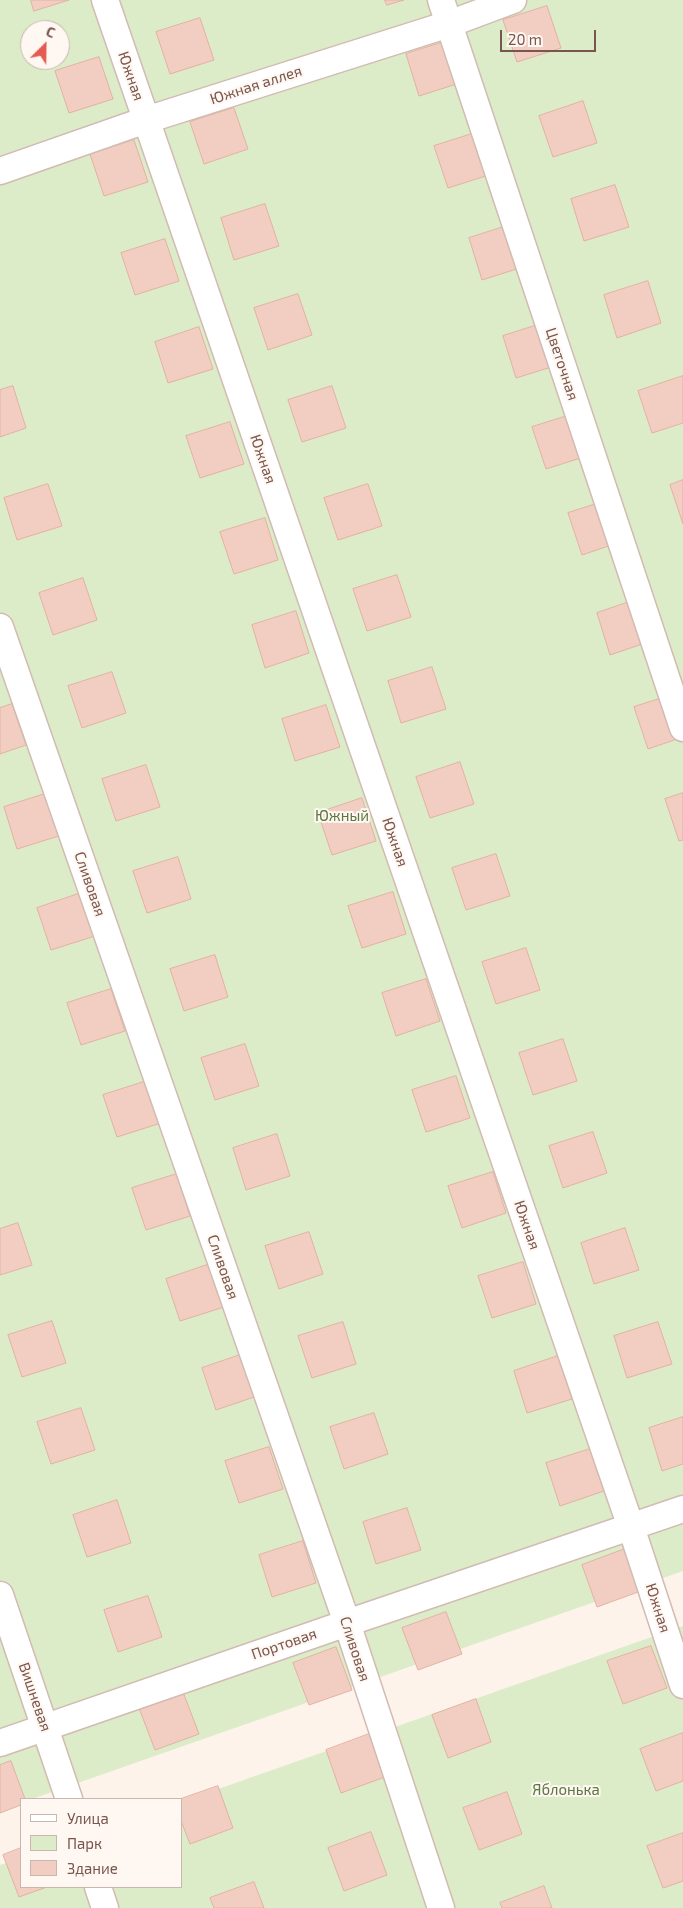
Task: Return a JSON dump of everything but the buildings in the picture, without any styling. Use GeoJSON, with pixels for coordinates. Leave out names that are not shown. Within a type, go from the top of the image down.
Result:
{"type":"FeatureCollection","features":[{"type":"Feature","properties":{"kind":"street","name":"Южная"},"geometry":{"type":"LineString","coordinates":[[105,0],[631,1527],[683,1685]]}},
{"type":"Feature","properties":{"kind":"street","name":"Южная аллея"},"geometry":{"type":"LineString","coordinates":[[0,171],[445,12],[513,0]]}},
{"type":"Feature","properties":{"kind":"street","name":"Цветочная"},"geometry":{"type":"LineString","coordinates":[[445,12],[683,728]]}},
{"type":"Feature","properties":{"kind":"street","name":"Сливовая"},"geometry":{"type":"LineString","coordinates":[[0,627],[347,1623],[440,1908]]}},
{"type":"Feature","properties":{"kind":"street","name":"Портовая"},"geometry":{"type":"LineString","coordinates":[[0,1744],[347,1623],[683,1509]]}},
{"type":"Feature","properties":{"kind":"street","name":"Вишневая"},"geometry":{"type":"LineString","coordinates":[[0,1596],[69,1798]]}},
{"type":"Feature","properties":{"kind":"street"},"geometry":{"type":"LineString","coordinates":[[98,1888],[105,1908]]}},
{"type":"Feature","properties":{"kind":"green space","name":"Южный"},"geometry":{"type":"Polygon","coordinates":[[[0,0],[683,0],[683,1571],[35,1798],[20,1798],[20,1803],[0,1811],[0,0]]]}},
{"type":"Feature","properties":{"kind":"green space","name":"Яблонька"},"geometry":{"type":"Polygon","coordinates":[[[683,1626],[683,1908],[0,1908],[0,1865],[20,1858],[20,1888],[182,1888],[182,1802],[683,1626]]]}}]}
